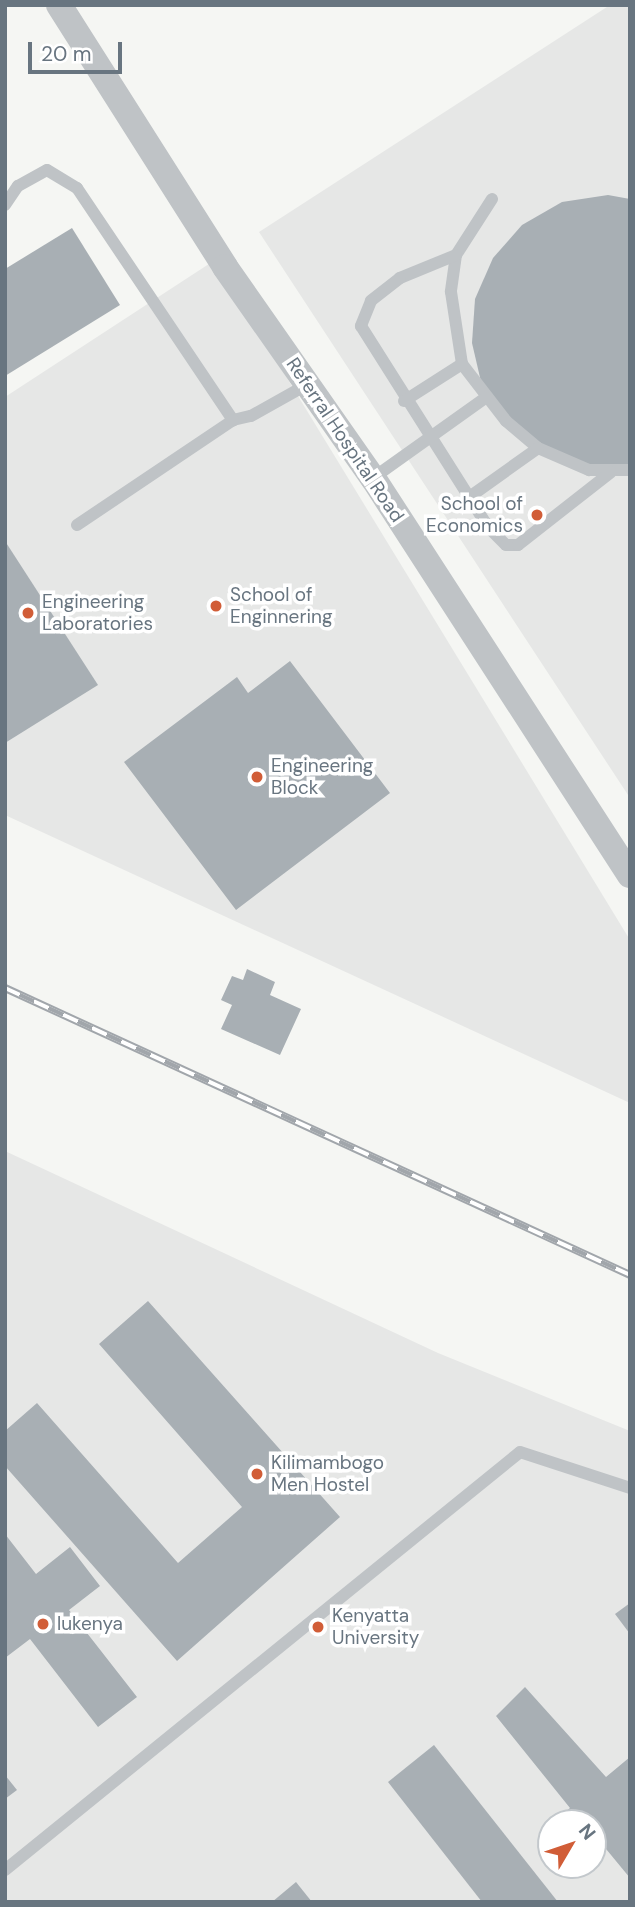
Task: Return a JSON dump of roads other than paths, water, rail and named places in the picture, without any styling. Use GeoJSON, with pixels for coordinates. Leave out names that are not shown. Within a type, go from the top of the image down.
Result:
{"type":"FeatureCollection","features":[{"type":"Feature","properties":{"kind":"street","name":"Referral Hospital Road"},"geometry":{"type":"LineString","coordinates":[[59,5],[225,267],[373,478],[630,876]]}},
{"type":"Feature","properties":{"kind":"lane"},"geometry":{"type":"LineString","coordinates":[[5,205],[18,186],[47,170],[78,188],[233,420]]}},
{"type":"Feature","properties":{"kind":"lane"},"geometry":{"type":"LineString","coordinates":[[492,199],[456,255],[451,292],[462,364],[485,398],[538,448],[579,467],[611,472],[630,470]]}},
{"type":"Feature","properties":{"kind":"lane"},"geometry":{"type":"LineString","coordinates":[[456,255],[400,278],[362,314],[365,341],[468,498],[500,541],[512,546],[611,472]]}},
{"type":"Feature","properties":{"kind":"lane"},"geometry":{"type":"LineString","coordinates":[[404,401],[462,364]]}},
{"type":"Feature","properties":{"kind":"lane"},"geometry":{"type":"LineString","coordinates":[[77,525],[233,420],[308,384]]}},
{"type":"Feature","properties":{"kind":"lane"},"geometry":{"type":"LineString","coordinates":[[373,478],[485,398]]}},
{"type":"Feature","properties":{"kind":"lane"},"geometry":{"type":"LineString","coordinates":[[468,498],[538,448]]}},
{"type":"Feature","properties":{"kind":"lane"},"geometry":{"type":"LineString","coordinates":[[5,1870],[520,1452],[630,1488]]}},
{"type":"Feature","properties":{"kind":"railway"},"geometry":{"type":"LineString","coordinates":[[5,988],[630,1275]]}},
{"type":"Feature","properties":{"kind":"place","name":"School of Economics"},"geometry":{"type":"Point","coordinates":[537,515]}},
{"type":"Feature","properties":{"kind":"place","name":"School of Enginnering"},"geometry":{"type":"Point","coordinates":[216,606]}},
{"type":"Feature","properties":{"kind":"place","name":"Engineering Laboratories"},"geometry":{"type":"Point","coordinates":[28,613]}},
{"type":"Feature","properties":{"kind":"place","name":"Engineering Block"},"geometry":{"type":"Point","coordinates":[257,777]}},
{"type":"Feature","properties":{"kind":"place","name":"Kilimambogo Men Hostel"},"geometry":{"type":"Point","coordinates":[257,1474]}},
{"type":"Feature","properties":{"kind":"place","name":"lukenya"},"geometry":{"type":"Point","coordinates":[43,1624]}},
{"type":"Feature","properties":{"kind":"place","name":"Kenyatta University"},"geometry":{"type":"Point","coordinates":[318,1627]}}]}
